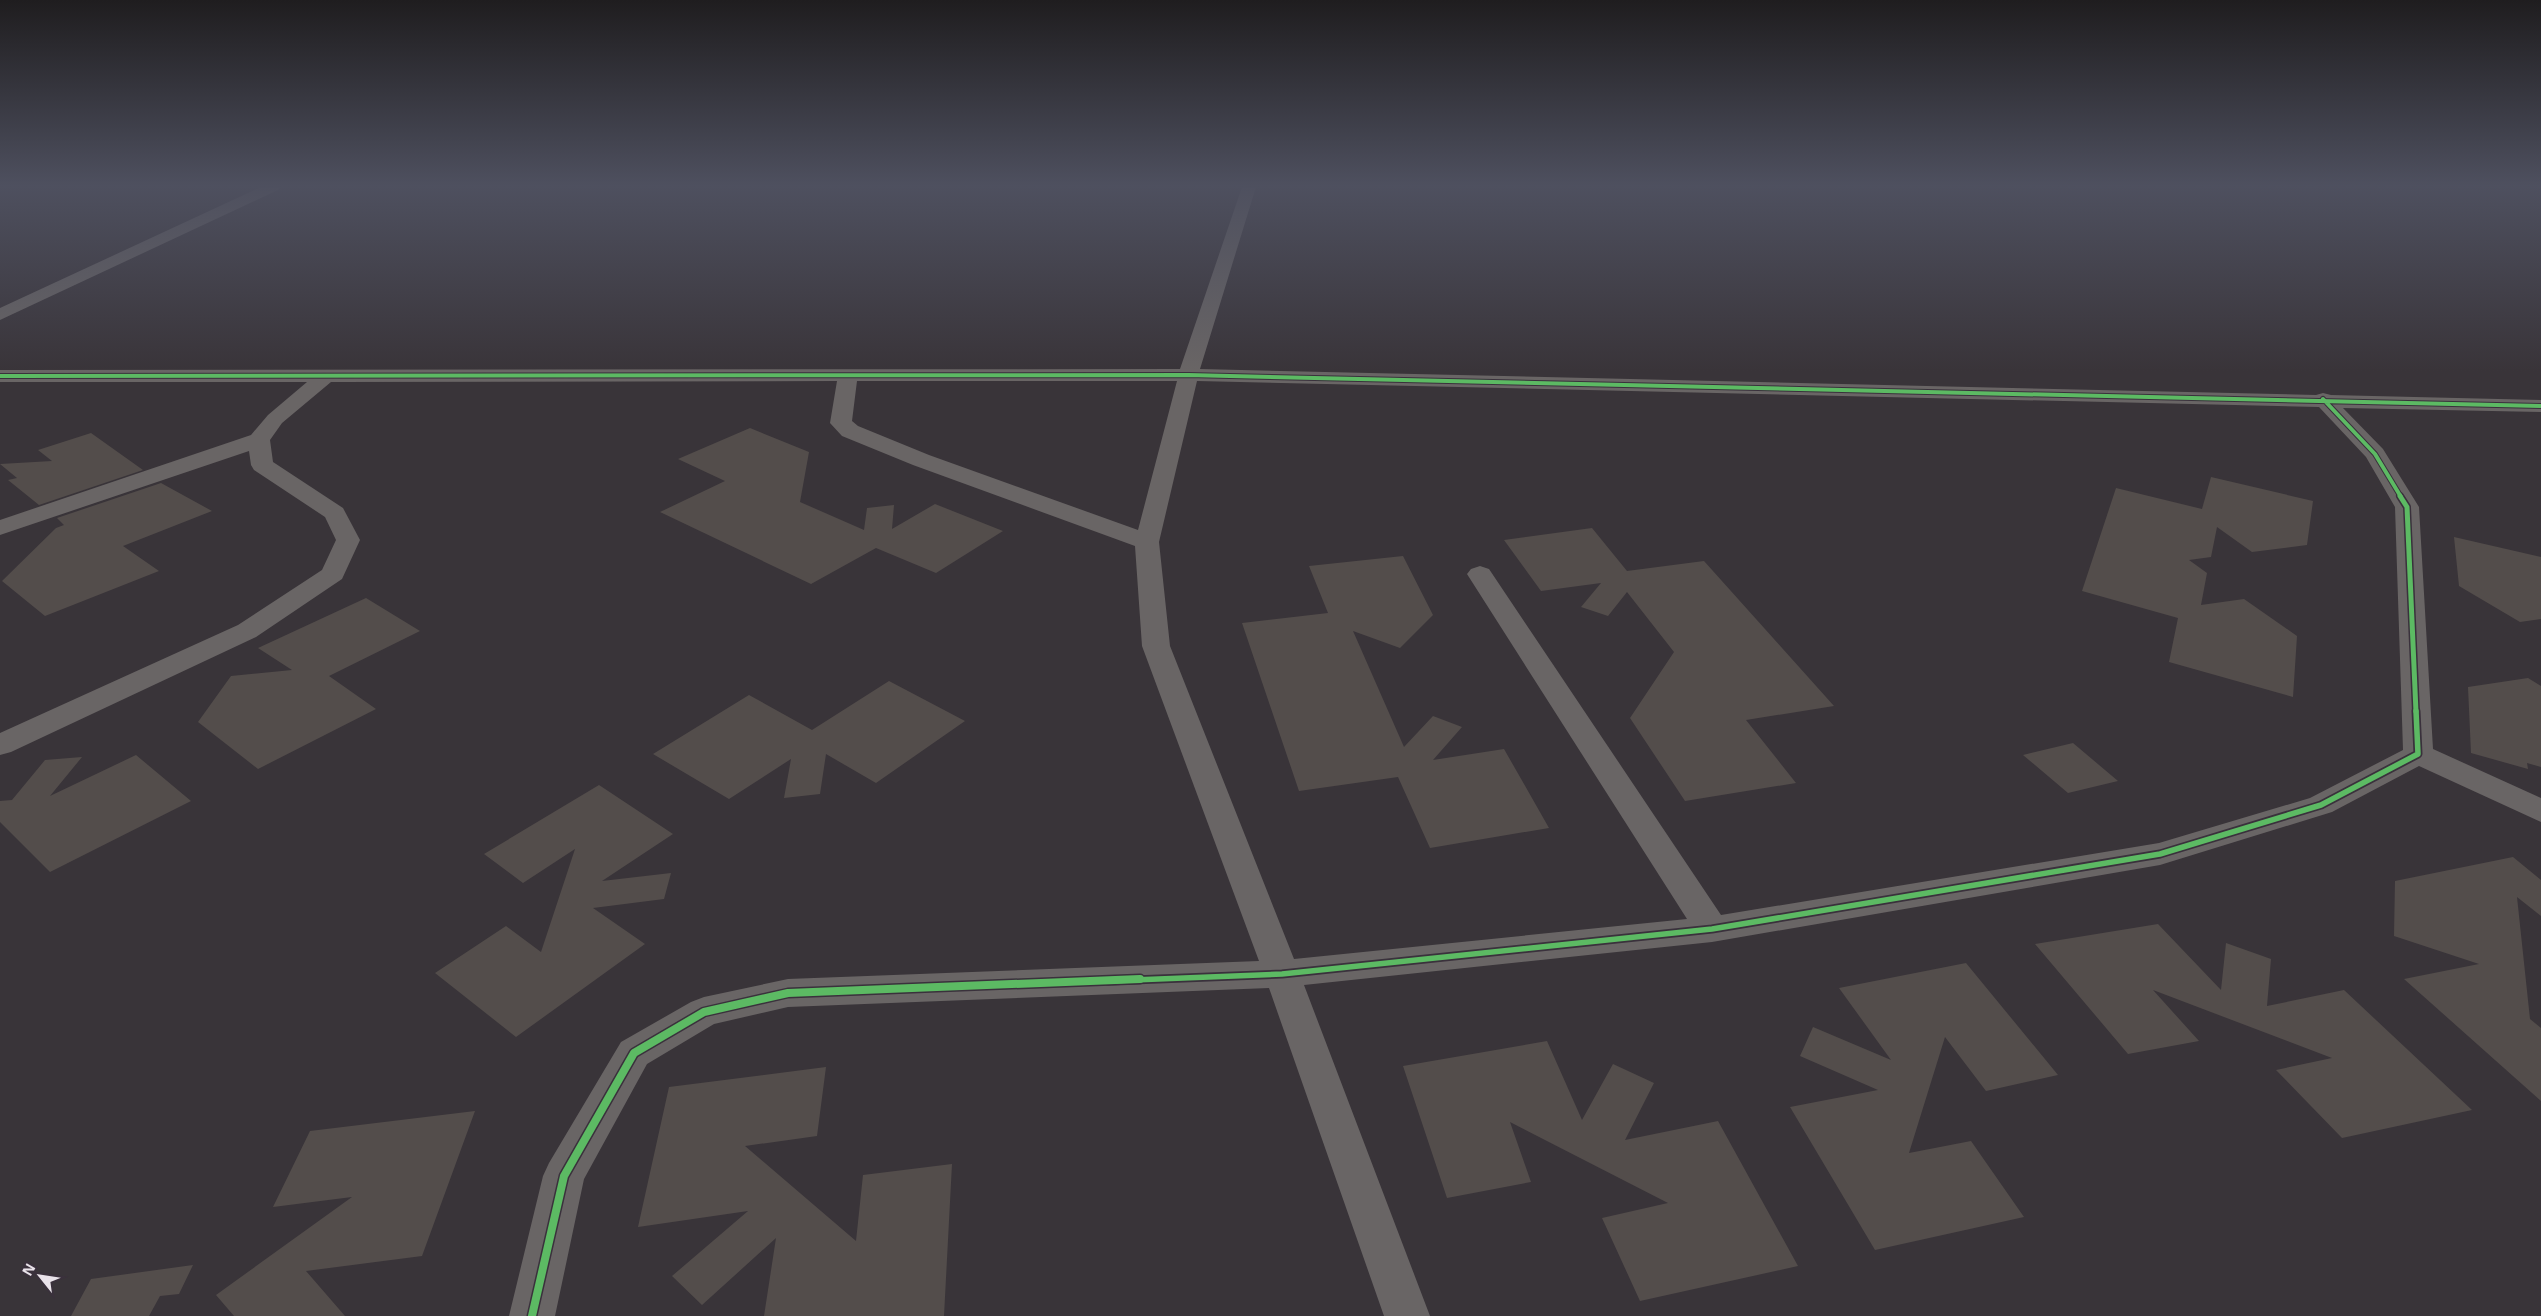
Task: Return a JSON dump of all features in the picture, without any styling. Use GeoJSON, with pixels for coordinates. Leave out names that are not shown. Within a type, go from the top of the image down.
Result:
{"type":"FeatureCollection","features":[{"type":"Feature","properties":{"kind":"street"},"geometry":{"type":"LineString","coordinates":[[0,315],[142,248]]}},
{"type":"Feature","properties":{"kind":"street"},"geometry":{"type":"LineString","coordinates":[[1229,248],[1188,375],[1147,542],[1156,646],[1282,974],[1407,1316]]}},
{"type":"Feature","properties":{"kind":"street"},"geometry":{"type":"LineString","coordinates":[[848,375],[842,423],[850,431],[922,460],[1147,542]]}},
{"type":"Feature","properties":{"kind":"street"},"geometry":{"type":"LineString","coordinates":[[0,376],[1188,375],[2541,406]]}},
{"type":"Feature","properties":{"kind":"street"},"geometry":{"type":"LineString","coordinates":[[0,528],[259,440],[275,419],[326,376]]}},
{"type":"Feature","properties":{"kind":"street"},"geometry":{"type":"LineString","coordinates":[[2323,400],[2375,454],[2407,507],[2418,754]]}},
{"type":"Feature","properties":{"kind":"street"},"geometry":{"type":"LineString","coordinates":[[0,745],[247,631],[333,574],[348,540],[335,513],[262,465],[259,440]]}},
{"type":"Feature","properties":{"kind":"street"},"geometry":{"type":"LineString","coordinates":[[1480,574],[1712,929]]}},
{"type":"Feature","properties":{"kind":"street"},"geometry":{"type":"LineString","coordinates":[[2418,754],[2541,811]]}},
{"type":"Feature","properties":{"kind":"street"},"geometry":{"type":"LineString","coordinates":[[532,1316],[564,1176],[568,1168],[634,1053],[704,1012],[788,993],[1282,974],[1712,929],[2160,854],[2320,806],[2418,754]]}},
{"type":"Feature","properties":{"kind":"building"},"geometry":{"type":"Polygon","coordinates":[[[750,428],[809,452],[800,502],[864,530],[867,508],[894,505],[892,529],[935,504],[1003,531],[936,573],[876,548],[811,584],[660,512],[725,481],[678,459],[750,428]]]}},
{"type":"Feature","properties":{"kind":"building"},"geometry":{"type":"Polygon","coordinates":[[[91,433],[143,470],[39,505],[8,480],[17,478],[0,464],[52,461],[38,450],[91,433]]]}},
{"type":"Feature","properties":{"kind":"building"},"geometry":{"type":"Polygon","coordinates":[[[2211,477],[2313,501],[2307,545],[2252,552],[2217,527],[2211,557],[2189,560],[2207,573],[2201,605],[2244,599],[2297,636],[2293,697],[2169,662],[2178,618],[2082,591],[2116,488],[2202,509],[2211,477]]]}},
{"type":"Feature","properties":{"kind":"building"},"geometry":{"type":"Polygon","coordinates":[[[161,483],[212,511],[123,546],[159,571],[45,616],[2,581],[56,528],[64,525],[57,518],[161,483]]]}},
{"type":"Feature","properties":{"kind":"building"},"geometry":{"type":"Polygon","coordinates":[[[1592,528],[1627,571],[1704,561],[1834,706],[1746,720],[1796,783],[1685,801],[1630,718],[1674,652],[1627,592],[1608,616],[1581,607],[1601,583],[1541,591],[1504,540],[1592,528]]]}},
{"type":"Feature","properties":{"kind":"building"},"geometry":{"type":"Polygon","coordinates":[[[2454,537],[2541,557],[2541,619],[2520,622],[2459,586],[2454,537]]]}},
{"type":"Feature","properties":{"kind":"building"},"geometry":{"type":"Polygon","coordinates":[[[1403,556],[1433,615],[1400,648],[1353,631],[1404,747],[1433,716],[1462,727],[1433,760],[1504,749],[1549,828],[1430,848],[1398,777],[1299,791],[1242,623],[1328,613],[1309,566],[1403,556]]]}},
{"type":"Feature","properties":{"kind":"building"},"geometry":{"type":"Polygon","coordinates":[[[366,598],[420,631],[329,676],[376,709],[258,769],[198,722],[231,676],[292,670],[258,648],[366,598]]]}},
{"type":"Feature","properties":{"kind":"building"},"geometry":{"type":"Polygon","coordinates":[[[2528,678],[2541,686],[2541,767],[2527,763],[2528,769],[2471,753],[2468,687],[2528,678]]]}},
{"type":"Feature","properties":{"kind":"building"},"geometry":{"type":"Polygon","coordinates":[[[889,681],[965,721],[876,783],[826,754],[820,794],[784,798],[791,759],[729,799],[653,754],[749,695],[812,730],[889,681]]]}},
{"type":"Feature","properties":{"kind":"building"},"geometry":{"type":"Polygon","coordinates":[[[2073,743],[2118,781],[2068,793],[2023,755],[2073,743]]]}},
{"type":"Feature","properties":{"kind":"building"},"geometry":{"type":"Polygon","coordinates":[[[136,755],[191,801],[50,872],[0,822],[0,801],[12,800],[45,760],[82,757],[50,796],[136,755]]]}},
{"type":"Feature","properties":{"kind":"building"},"geometry":{"type":"Polygon","coordinates":[[[599,785],[673,834],[602,881],[671,873],[664,899],[593,908],[645,944],[516,1037],[435,973],[506,926],[541,952],[575,849],[523,883],[484,854],[599,785]]]}},
{"type":"Feature","properties":{"kind":"building"},"geometry":{"type":"Polygon","coordinates":[[[2513,857],[2541,880],[2541,916],[2517,897],[2530,1019],[2541,1028],[2541,1101],[2404,979],[2479,964],[2394,936],[2395,881],[2513,857]]]}},
{"type":"Feature","properties":{"kind":"building"},"geometry":{"type":"Polygon","coordinates":[[[2158,924],[2221,990],[2226,943],[2271,959],[2267,1006],[2344,990],[2472,1110],[2342,1138],[2276,1070],[2332,1058],[2153,990],[2199,1041],[2128,1054],[2035,944],[2158,924]]]}},
{"type":"Feature","properties":{"kind":"building"},"geometry":{"type":"Polygon","coordinates":[[[1966,963],[2058,1075],[1986,1091],[1945,1037],[1909,1153],[1971,1141],[2024,1217],[1875,1250],[1790,1107],[1878,1090],[1800,1056],[1813,1027],[1891,1060],[1839,988],[1966,963]]]}},
{"type":"Feature","properties":{"kind":"building"},"geometry":{"type":"Polygon","coordinates":[[[1547,1041],[1582,1120],[1613,1064],[1654,1083],[1625,1140],[1718,1121],[1798,1266],[1640,1301],[1602,1218],[1668,1203],[1510,1122],[1531,1182],[1447,1198],[1403,1066],[1547,1041]]]}},
{"type":"Feature","properties":{"kind":"building"},"geometry":{"type":"Polygon","coordinates":[[[826,1067],[817,1136],[745,1146],[856,1241],[863,1175],[952,1164],[944,1316],[764,1316],[776,1238],[702,1305],[672,1276],[748,1211],[638,1227],[669,1087],[826,1067]]]}},
{"type":"Feature","properties":{"kind":"building"},"geometry":{"type":"Polygon","coordinates":[[[475,1111],[422,1256],[306,1271],[345,1316],[234,1316],[216,1295],[352,1197],[273,1207],[310,1131],[475,1111]]]}},
{"type":"Feature","properties":{"kind":"building"},"geometry":{"type":"Polygon","coordinates":[[[193,1265],[179,1294],[160,1296],[149,1316],[71,1316],[91,1279],[193,1265]]]}},
{"type":"Feature","properties":{"kind":"cycle path"},"geometry":{"type":"LineString","coordinates":[[0,376],[1188,375],[2541,406]]}},
{"type":"Feature","properties":{"kind":"cycle path"},"geometry":{"type":"LineString","coordinates":[[532,1316],[564,1176],[634,1053],[704,1012],[788,993],[1282,974],[1712,929],[2160,854],[2321,805],[2418,754],[2407,507],[2375,454],[2323,399]]}}]}
